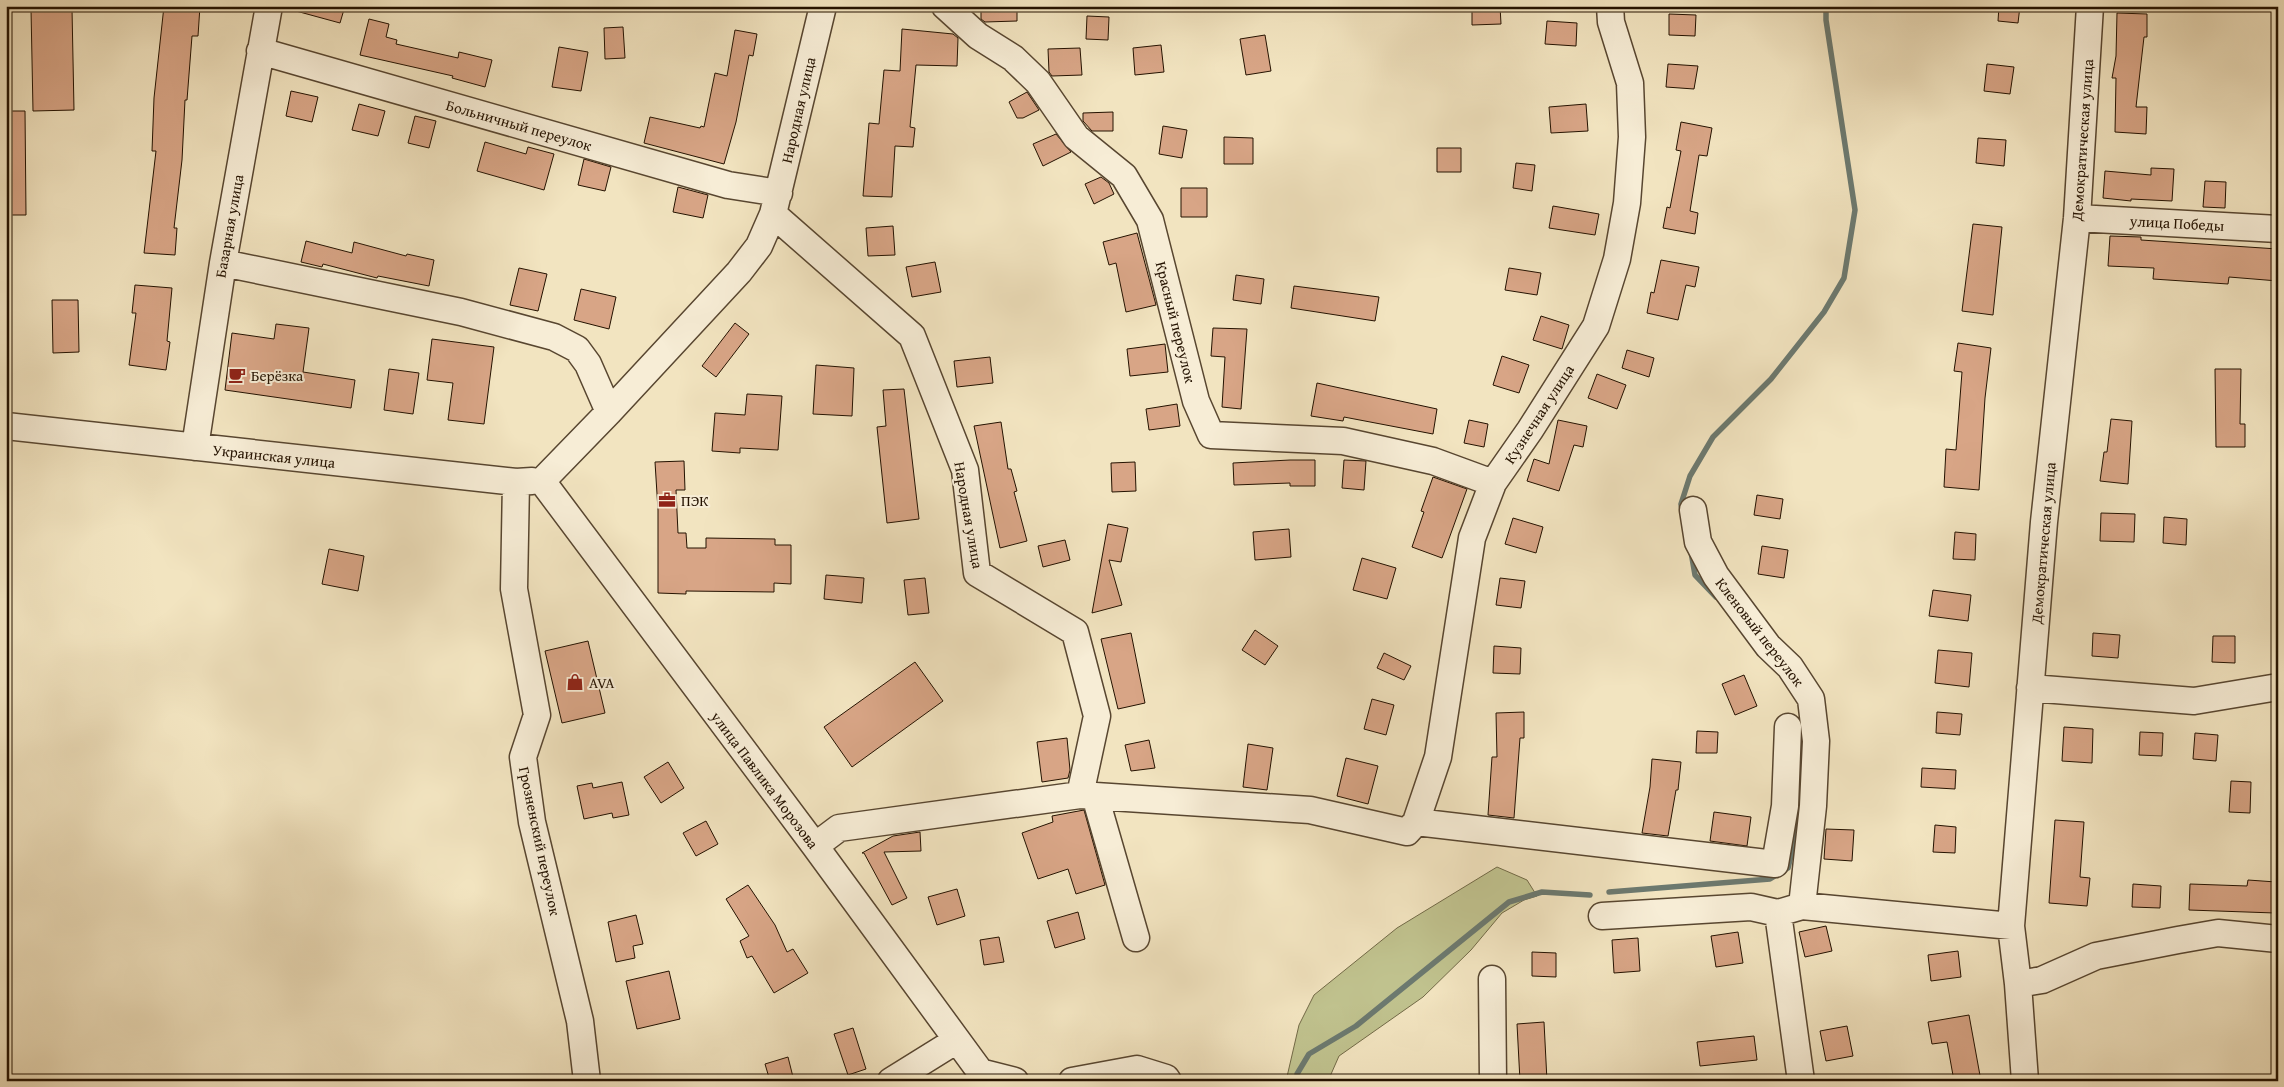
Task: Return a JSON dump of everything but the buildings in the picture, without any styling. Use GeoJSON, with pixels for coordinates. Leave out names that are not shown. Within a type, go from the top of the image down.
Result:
{"type":"FeatureCollection","features":[{"type":"Feature","properties":{"kind":"street","name":"Базарная улица"},"geometry":{"type":"LineString","coordinates":[[196,447],[223,263],[269,6]]}},
{"type":"Feature","properties":{"kind":"street","name":"Народная улица"},"geometry":{"type":"LineString","coordinates":[[542,481],[739,272],[759,246],[776,203],[823,6]]}},
{"type":"Feature","properties":{"kind":"street","name":"Красный переулок"},"geometry":{"type":"LineString","coordinates":[[945,6],[978,36],[1013,58],[1038,82],[1076,137],[1124,176],[1150,220],[1196,401],[1211,435],[1343,441],[1433,461],[1493,483]]}},
{"type":"Feature","properties":{"kind":"street","name":"Кузнечная улица"},"geometry":{"type":"LineString","coordinates":[[1416,822],[1438,757],[1472,538],[1493,483],[1530,430],[1596,326],[1617,259],[1627,203],[1632,128],[1630,83],[1611,22],[1610,6]]}},
{"type":"Feature","properties":{"kind":"street","name":"Демократическая улица"},"geometry":{"type":"LineString","coordinates":[[2024,1081],[2018,984],[2011,926],[2045,514],[2077,218],[2090,6]]}},
{"type":"Feature","properties":{"kind":"street","name":"Больничный переулок"},"geometry":{"type":"LineString","coordinates":[[260,51],[728,185],[776,203]]}},
{"type":"Feature","properties":{"kind":"street","name":"Народная улица"},"geometry":{"type":"LineString","coordinates":[[776,203],[912,336],[965,470],[977,573],[1075,632],[1097,716],[1088,796]]}},
{"type":"Feature","properties":{"kind":"street","name":"улица Победы"},"geometry":{"type":"LineString","coordinates":[[2077,218],[2278,229]]}},
{"type":"Feature","properties":{"kind":"street"},"geometry":{"type":"LineString","coordinates":[[223,263],[460,312],[554,337],[577,349],[588,364],[609,412]]}},
{"type":"Feature","properties":{"kind":"street","name":"Украинская улица"},"geometry":{"type":"LineString","coordinates":[[6,426],[516,482],[542,481]]}},
{"type":"Feature","properties":{"kind":"street","name":"улица Павлика Морозова"},"geometry":{"type":"LineString","coordinates":[[542,481],[815,846],[983,1076]]}},
{"type":"Feature","properties":{"kind":"street","name":"Грозненский переулок"},"geometry":{"type":"LineString","coordinates":[[516,482],[514,589],[538,715],[522,757],[532,822],[580,1021],[587,1081]]}},
{"type":"Feature","properties":{"kind":"street","name":"Кленовый переулок"},"geometry":{"type":"LineString","coordinates":[[1692,510],[1698,542],[1716,576],[1768,646],[1790,667],[1811,699],[1816,741],[1814,788],[1790,909],[1801,1081]]}},
{"type":"Feature","properties":{"kind":"street"},"geometry":{"type":"LineString","coordinates":[[2030,688],[2194,701],[2278,687]]}},
{"type":"Feature","properties":{"kind":"street"},"geometry":{"type":"LineString","coordinates":[[815,846],[839,828],[1088,796],[1310,810],[1407,832],[1416,822],[1775,864],[1785,806],[1788,727]]}},
{"type":"Feature","properties":{"kind":"street"},"geometry":{"type":"LineString","coordinates":[[1088,796],[1136,938]]}},
{"type":"Feature","properties":{"kind":"street"},"geometry":{"type":"LineString","coordinates":[[1602,916],[1751,907],[2011,926]]}},
{"type":"Feature","properties":{"kind":"street"},"geometry":{"type":"LineString","coordinates":[[2018,984],[2042,980],[2096,956],[2218,933],[2278,939]]}},
{"type":"Feature","properties":{"kind":"street"},"geometry":{"type":"LineString","coordinates":[[1492,979],[1493,1081]]}},
{"type":"Feature","properties":{"kind":"street"},"geometry":{"type":"LineString","coordinates":[[892,1081],[957,1040]]}},
{"type":"Feature","properties":{"kind":"street"},"geometry":{"type":"LineString","coordinates":[[1072,1081],[1137,1069],[1166,1078],[1168,1081]]}},
{"type":"Feature","properties":{"kind":"street"},"geometry":{"type":"LineString","coordinates":[[983,1076],[1016,1081]]}},
{"type":"Feature","properties":{"kind":"green space"},"geometry":{"type":"Polygon","coordinates":[[[1497,867],[1527,880],[1537,896],[1524,900],[1502,913],[1471,950],[1423,997],[1339,1056],[1328,1081],[1286,1081],[1299,1025],[1314,995],[1397,928],[1497,867]]]}},
{"type":"Feature","properties":{"kind":"waterway"},"geometry":{"type":"LineString","coordinates":[[1682,511],[1681,504],[1690,476],[1713,437],[1771,379],[1824,312],[1844,278],[1855,210],[1826,20],[1826,6]]}},
{"type":"Feature","properties":{"kind":"waterway"},"geometry":{"type":"LineString","coordinates":[[1691,552],[1695,575],[1716,597]]}},
{"type":"Feature","properties":{"kind":"waterway"},"geometry":{"type":"LineString","coordinates":[[1609,892],[1770,879],[1788,868],[1799,822]]}},
{"type":"Feature","properties":{"kind":"waterway"},"geometry":{"type":"LineString","coordinates":[[1297,1081],[1297,1074],[1309,1054],[1356,1026],[1509,902],[1542,892],[1590,895]]}},
{"type":"Feature","properties":{"kind":"place","name":"Берёзка"},"geometry":{"type":"Point","coordinates":[237,375]}},
{"type":"Feature","properties":{"kind":"place","name":"ПЭК"},"geometry":{"type":"Point","coordinates":[667,500]}},
{"type":"Feature","properties":{"kind":"place","name":"AVA"},"geometry":{"type":"Point","coordinates":[575,682]}}]}
